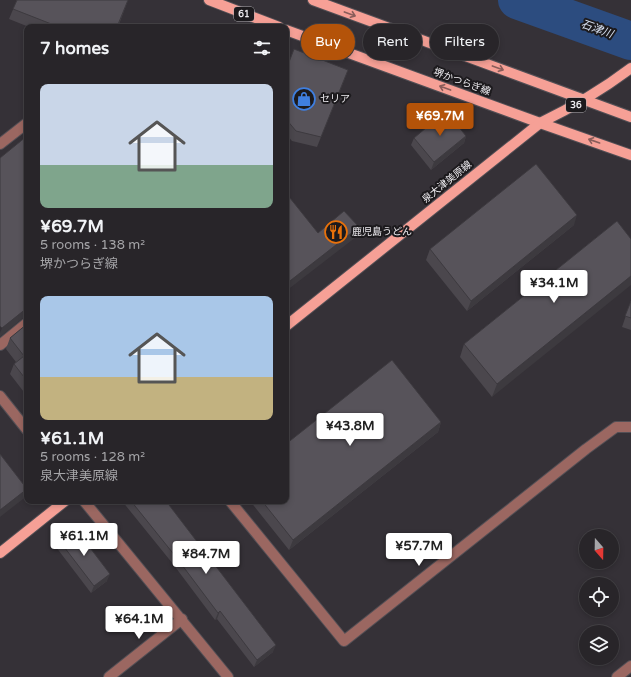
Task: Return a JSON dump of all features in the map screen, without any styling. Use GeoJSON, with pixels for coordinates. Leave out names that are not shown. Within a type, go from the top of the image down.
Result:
{"type":"FeatureCollection","features":[{"type":"Feature","properties":{"kind":"main road","name":"61"},"geometry":{"type":"LineString","coordinates":[[209,0],[271,24]]}},
{"type":"Feature","properties":{"kind":"main road"},"geometry":{"type":"LineString","coordinates":[[313,0],[631,117]]}},
{"type":"Feature","properties":{"kind":"main road","name":"堺かつらぎ線"},"geometry":{"type":"LineString","coordinates":[[289,31],[540,123],[631,154]]}},
{"type":"Feature","properties":{"kind":"main road","name":"泉大津美原線"},"geometry":{"type":"LineString","coordinates":[[289,324],[540,123],[585,100],[631,68]]}},
{"type":"Feature","properties":{"kind":"main road"},"geometry":{"type":"LineString","coordinates":[[0,553],[61,504]]}},
{"type":"Feature","properties":{"kind":"street"},"geometry":{"type":"LineString","coordinates":[[0,144],[24,125]]}},
{"type":"Feature","properties":{"kind":"street"},"geometry":{"type":"LineString","coordinates":[[0,345],[24,325]]}},
{"type":"Feature","properties":{"kind":"street"},"geometry":{"type":"LineString","coordinates":[[0,396],[24,426]]}},
{"type":"Feature","properties":{"kind":"street"},"geometry":{"type":"LineString","coordinates":[[232,504],[344,641],[586,449],[616,427],[631,428]]}},
{"type":"Feature","properties":{"kind":"street"},"geometry":{"type":"LineString","coordinates":[[86,504],[228,677]]}},
{"type":"Feature","properties":{"kind":"street"},"geometry":{"type":"LineString","coordinates":[[109,677],[182,620]]}},
{"type":"Feature","properties":{"kind":"street"},"geometry":{"type":"LineString","coordinates":[[617,677],[631,666]]}},
{"type":"Feature","properties":{"kind":"building"},"geometry":{"type":"Polygon","coordinates":[[[17,0],[128,0],[118,24],[51,24],[13,9],[17,0]]]}},
{"type":"Feature","properties":{"kind":"building"},"geometry":{"type":"Polygon","coordinates":[[[294,49],[301,52],[301,60],[322,60],[348,70],[321,137],[296,131],[289,123],[289,62],[294,49]]]}},
{"type":"Feature","properties":{"kind":"building"},"geometry":{"type":"Polygon","coordinates":[[[446,111],[466,136],[434,162],[414,138],[446,111]]]}},
{"type":"Feature","properties":{"kind":"building"},"geometry":{"type":"Polygon","coordinates":[[[24,138],[24,310],[2,328],[0,326],[0,158],[24,138]]]}},
{"type":"Feature","properties":{"kind":"building"},"geometry":{"type":"Polygon","coordinates":[[[536,164],[577,215],[471,301],[430,249],[536,164]]]}},
{"type":"Feature","properties":{"kind":"building"},"geometry":{"type":"Polygon","coordinates":[[[289,197],[318,233],[344,211],[359,227],[289,282],[289,197]]]}},
{"type":"Feature","properties":{"kind":"building"},"geometry":{"type":"Polygon","coordinates":[[[617,221],[631,239],[631,276],[497,384],[464,344],[617,221]]]}},
{"type":"Feature","properties":{"kind":"building"},"geometry":{"type":"Polygon","coordinates":[[[631,301],[631,318],[625,316],[631,301]]]}},
{"type":"Feature","properties":{"kind":"building"},"geometry":{"type":"Polygon","coordinates":[[[24,326],[24,356],[10,338],[24,326]]]}},
{"type":"Feature","properties":{"kind":"building"},"geometry":{"type":"Polygon","coordinates":[[[24,356],[24,377],[14,364],[24,356]]]}},
{"type":"Feature","properties":{"kind":"building"},"geometry":{"type":"Polygon","coordinates":[[[392,360],[441,422],[293,540],[264,504],[289,504],[289,442],[392,360]]]}},
{"type":"Feature","properties":{"kind":"building"},"geometry":{"type":"Polygon","coordinates":[[[0,454],[24,485],[24,491],[0,510],[0,454]]]}},
{"type":"Feature","properties":{"kind":"building"},"geometry":{"type":"Polygon","coordinates":[[[133,504],[168,504],[276,645],[257,660],[220,611],[218,613],[133,504]]]}},
{"type":"Feature","properties":{"kind":"building"},"geometry":{"type":"Polygon","coordinates":[[[75,528],[110,574],[94,586],[58,539],[75,528]]]}},
{"type":"Feature","properties":{"kind":"waterway","name":"石津川"},"geometry":{"type":"LineString","coordinates":[[517,0],[631,41]]}},
{"type":"Feature","properties":{"kind":"place","name":"セリア"},"geometry":{"type":"Point","coordinates":[304,99]}},
{"type":"Feature","properties":{"kind":"place","name":"鹿児島うどん"},"geometry":{"type":"Point","coordinates":[336,232]}}]}
